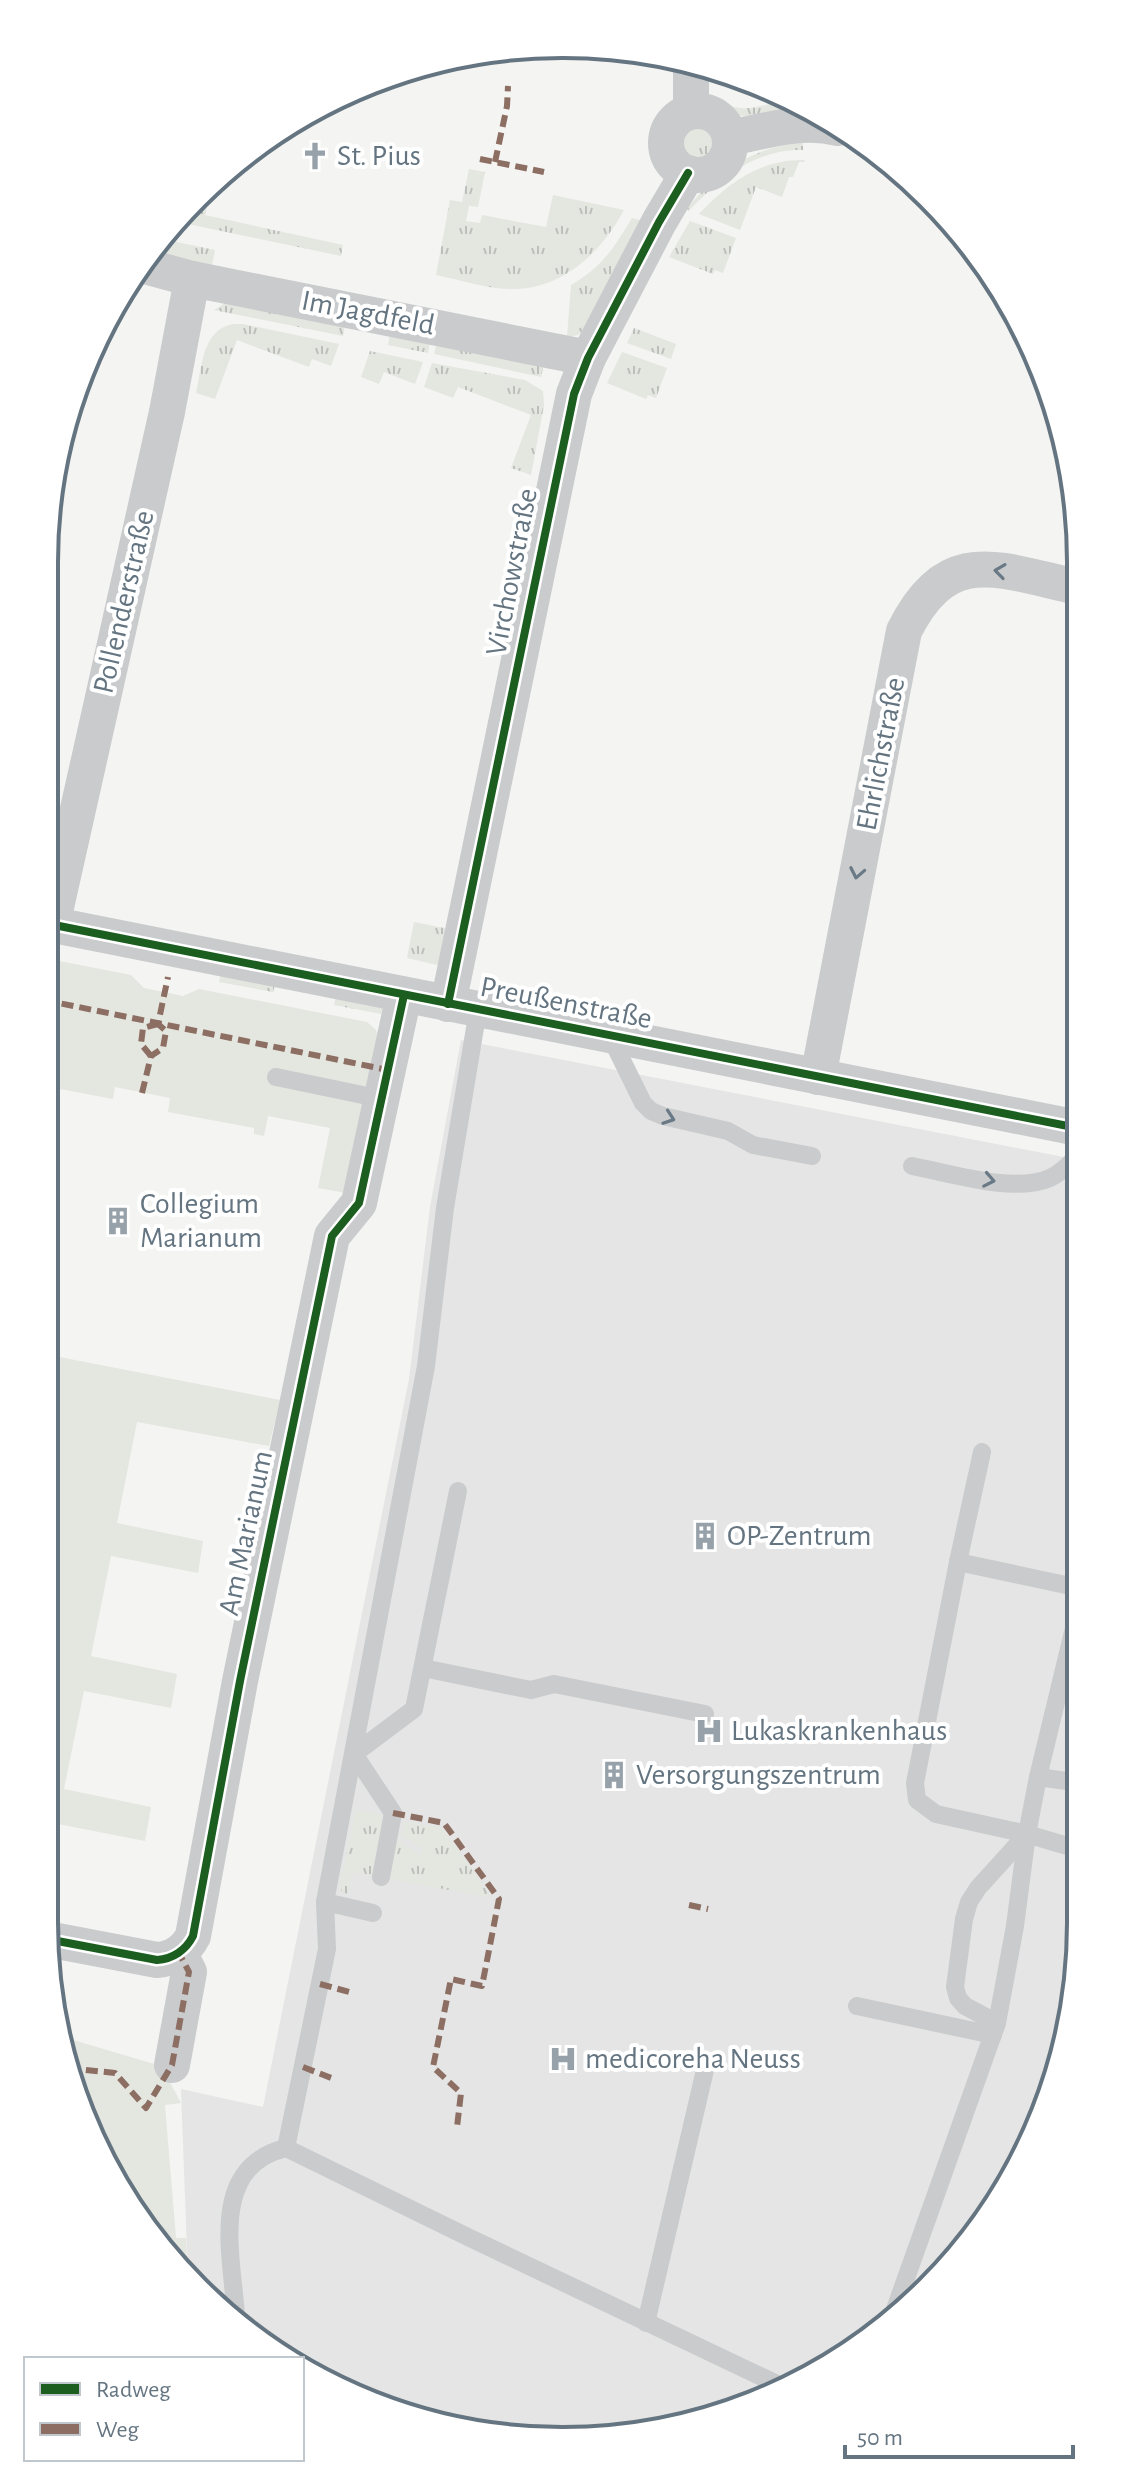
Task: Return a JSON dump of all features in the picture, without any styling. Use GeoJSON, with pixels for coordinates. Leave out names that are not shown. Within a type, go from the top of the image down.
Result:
{"type":"FeatureCollection","features":[{"type":"Feature","properties":{"kind":"street"},"geometry":{"type":"LineString","coordinates":[[691,75],[691,111]]}},
{"type":"Feature","properties":{"kind":"street"},"geometry":{"type":"LineString","coordinates":[[691,111],[712,113],[720,119],[730,138],[730,149],[719,167],[698,175],[688,173],[671,160],[666,141],[674,122],[691,111]]}},
{"type":"Feature","properties":{"kind":"street"},"geometry":{"type":"LineString","coordinates":[[730,138],[812,124]]}},
{"type":"Feature","properties":{"kind":"street","name":"Virchowstraße"},"geometry":{"type":"LineString","coordinates":[[463,1007],[564,435],[574,394],[588,358],[688,173]]}},
{"type":"Feature","properties":{"kind":"street","name":"Im Jagdfeld"},"geometry":{"type":"LineString","coordinates":[[153,268],[192,279],[588,358]]}},
{"type":"Feature","properties":{"kind":"street","name":"Pollenderstraße"},"geometry":{"type":"LineString","coordinates":[[58,881],[167,412],[192,279]]}},
{"type":"Feature","properties":{"kind":"street","name":"Ehrlichstraße"},"geometry":{"type":"LineString","coordinates":[[818,1077],[904,631],[915,609],[932,588],[946,577],[976,568],[1067,585]]}},
{"type":"Feature","properties":{"kind":"street","name":"Preußenstraße"},"geometry":{"type":"LineString","coordinates":[[58,926],[1067,1126]]}},
{"type":"Feature","properties":{"kind":"street","name":"Am Marianum"},"geometry":{"type":"LineString","coordinates":[[179,1953],[193,1936],[200,1907],[240,1681],[310,1400],[332,1236],[359,1203],[404,995]]}},
{"type":"Feature","properties":{"kind":"street"},"geometry":{"type":"LineString","coordinates":[[59,1941],[146,1959],[163,1960],[179,1953],[189,1972],[172,2065]]}},
{"type":"Feature","properties":{"kind":"lane"},"geometry":{"type":"LineString","coordinates":[[286,2148],[327,1949],[325,1902],[426,1366],[445,1208],[463,1007]]}},
{"type":"Feature","properties":{"kind":"lane"},"geometry":{"type":"LineString","coordinates":[[610,1036],[643,1103],[651,1111],[685,1123],[728,1131],[753,1145],[812,1156]]}},
{"type":"Feature","properties":{"kind":"lane"},"geometry":{"type":"LineString","coordinates":[[276,1077],[382,1099]]}},
{"type":"Feature","properties":{"kind":"lane"},"geometry":{"type":"LineString","coordinates":[[912,1166],[1004,1183],[1032,1184],[1067,1168]]}},
{"type":"Feature","properties":{"kind":"lane"},"geometry":{"type":"LineString","coordinates":[[982,1452],[915,1783],[917,1800],[936,1814],[1067,1846]]}},
{"type":"Feature","properties":{"kind":"lane"},"geometry":{"type":"LineString","coordinates":[[354,1754],[414,1709],[458,1491]]}},
{"type":"Feature","properties":{"kind":"lane"},"geometry":{"type":"LineString","coordinates":[[958,1562],[1067,1585]]}},
{"type":"Feature","properties":{"kind":"lane"},"geometry":{"type":"LineString","coordinates":[[899,2298],[995,2029],[1038,1777],[1067,1657]]}},
{"type":"Feature","properties":{"kind":"lane"},"geometry":{"type":"LineString","coordinates":[[423,1668],[531,1690],[554,1684],[705,1714]]}},
{"type":"Feature","properties":{"kind":"lane"},"geometry":{"type":"LineString","coordinates":[[354,1754],[393,1813],[381,1877]]}},
{"type":"Feature","properties":{"kind":"lane"},"geometry":{"type":"LineString","coordinates":[[1038,1777],[1067,1781]]}},
{"type":"Feature","properties":{"kind":"lane"},"geometry":{"type":"LineString","coordinates":[[995,2029],[958,1998],[955,1987],[964,1919],[969,1902],[978,1888],[1027,1834]]}},
{"type":"Feature","properties":{"kind":"lane"},"geometry":{"type":"LineString","coordinates":[[325,1902],[373,1913]]}},
{"type":"Feature","properties":{"kind":"lane"},"geometry":{"type":"LineString","coordinates":[[857,2006],[995,2029]]}},
{"type":"Feature","properties":{"kind":"lane"},"geometry":{"type":"LineString","coordinates":[[646,2323],[705,2070]]}},
{"type":"Feature","properties":{"kind":"lane"},"geometry":{"type":"LineString","coordinates":[[235,2307],[230,2221],[232,2198],[238,2182],[258,2158],[286,2148],[772,2382]]}},
{"type":"Feature","properties":{"kind":"shaded area","name":"Lukaskrankenhaus"},"geometry":{"type":"Polygon","coordinates":[[[461,1040],[1067,1158],[1067,1922],[1063,1988],[1040,2085],[1015,2146],[963,2230],[919,2279],[870,2323],[815,2359],[756,2389],[693,2410],[628,2423],[562,2427],[497,2423],[432,2410],[369,2389],[310,2359],[255,2323],[187,2260],[181,2089],[263,2107],[409,1379],[430,1207],[461,1040]]]}},
{"type":"Feature","properties":{"kind":"green space"},"geometry":{"type":"Polygon","coordinates":[[[705,93],[730,106],[748,108],[773,104],[786,110],[749,116],[724,112],[705,93]]]}},
{"type":"Feature","properties":{"kind":"green space"},"geometry":{"type":"Polygon","coordinates":[[[695,124],[708,129],[713,142],[708,155],[695,160],[682,155],[677,142],[682,129],[695,124]]]}},
{"type":"Feature","properties":{"kind":"green space"},"geometry":{"type":"Polygon","coordinates":[[[803,143],[803,150],[770,154],[754,160],[726,177],[689,211],[687,209],[710,184],[738,163],[769,149],[803,143]]]}},
{"type":"Feature","properties":{"kind":"green space"},"geometry":{"type":"Polygon","coordinates":[[[805,160],[799,162],[793,177],[789,177],[782,197],[756,187],[740,230],[699,214],[721,192],[759,168],[805,160]]]}},
{"type":"Feature","properties":{"kind":"green space"},"geometry":{"type":"Polygon","coordinates":[[[469,169],[485,172],[478,207],[469,206],[466,221],[480,223],[482,215],[546,227],[553,195],[624,210],[593,252],[551,282],[507,289],[436,275],[450,200],[462,202],[469,169]]]}},
{"type":"Feature","properties":{"kind":"green space"},"geometry":{"type":"Polygon","coordinates":[[[207,205],[205,215],[343,245],[341,256],[189,224],[207,205]]]}},
{"type":"Feature","properties":{"kind":"green space"},"geometry":{"type":"Polygon","coordinates":[[[632,218],[644,221],[586,327],[578,335],[567,337],[571,285],[606,256],[632,218]]]}},
{"type":"Feature","properties":{"kind":"green space"},"geometry":{"type":"Polygon","coordinates":[[[690,221],[736,238],[723,273],[715,270],[713,274],[669,257],[690,221]]]}},
{"type":"Feature","properties":{"kind":"green space"},"geometry":{"type":"Polygon","coordinates":[[[173,241],[215,250],[211,270],[179,264],[163,254],[173,241]]]}},
{"type":"Feature","properties":{"kind":"green space"},"geometry":{"type":"Polygon","coordinates":[[[227,302],[345,325],[343,336],[214,310],[227,302]]]}},
{"type":"Feature","properties":{"kind":"green space"},"geometry":{"type":"Polygon","coordinates":[[[233,324],[339,344],[331,366],[312,359],[309,367],[237,340],[215,399],[196,393],[209,342],[223,328],[233,324]]]}},
{"type":"Feature","properties":{"kind":"green space"},"geometry":{"type":"Polygon","coordinates":[[[634,328],[676,344],[671,359],[627,343],[634,328]]]}},
{"type":"Feature","properties":{"kind":"green space"},"geometry":{"type":"Polygon","coordinates":[[[390,334],[430,342],[428,353],[388,345],[390,334]]]}},
{"type":"Feature","properties":{"kind":"green space"},"geometry":{"type":"Polygon","coordinates":[[[437,343],[544,364],[541,377],[434,354],[437,343]]]}},
{"type":"Feature","properties":{"kind":"green space"},"geometry":{"type":"Polygon","coordinates":[[[370,351],[423,362],[415,384],[384,372],[379,384],[361,377],[370,351]]]}},
{"type":"Feature","properties":{"kind":"green space"},"geometry":{"type":"Polygon","coordinates":[[[622,352],[667,368],[656,398],[648,395],[646,399],[607,383],[622,352]]]}},
{"type":"Feature","properties":{"kind":"green space"},"geometry":{"type":"Polygon","coordinates":[[[432,363],[525,380],[543,391],[544,405],[531,475],[511,468],[531,415],[458,387],[453,398],[424,387],[432,363]]]}},
{"type":"Feature","properties":{"kind":"green space"},"geometry":{"type":"Polygon","coordinates":[[[414,922],[449,929],[442,959],[437,965],[407,958],[414,922]]]}},
{"type":"Feature","properties":{"kind":"green space"},"geometry":{"type":"Polygon","coordinates":[[[58,961],[131,975],[144,988],[183,996],[199,989],[367,1022],[376,1030],[380,1040],[352,1194],[318,1188],[330,1128],[268,1116],[264,1136],[254,1134],[254,1128],[168,1112],[170,1098],[115,1087],[113,1099],[58,1089],[58,961]]]}},
{"type":"Feature","properties":{"kind":"green space"},"geometry":{"type":"Polygon","coordinates":[[[221,974],[275,985],[273,992],[219,982],[221,974]]]}},
{"type":"Feature","properties":{"kind":"green space"},"geometry":{"type":"Polygon","coordinates":[[[336,997],[383,1007],[381,1014],[334,1005],[336,997]]]}},
{"type":"Feature","properties":{"kind":"green space"},"geometry":{"type":"Polygon","coordinates":[[[58,1357],[280,1400],[269,1446],[137,1422],[117,1523],[203,1541],[198,1573],[111,1556],[91,1656],[177,1674],[171,1708],[84,1691],[64,1789],[151,1807],[145,1841],[58,1824],[58,1357]]]}},
{"type":"Feature","properties":{"kind":"green space"},"geometry":{"type":"Polygon","coordinates":[[[356,1810],[383,1815],[372,1876],[352,1872],[348,1894],[342,1892],[340,1885],[356,1810]]]}},
{"type":"Feature","properties":{"kind":"green space"},"geometry":{"type":"Polygon","coordinates":[[[404,1821],[442,1828],[492,1898],[390,1879],[398,1841],[420,1855],[424,1850],[402,1836],[404,1821]]]}},
{"type":"Feature","properties":{"kind":"green space"},"geometry":{"type":"Polygon","coordinates":[[[72,2040],[161,2066],[181,2103],[165,2105],[176,2238],[186,2238],[187,2259],[143,2203],[110,2146],[96,2116],[72,2040]]]}},
{"type":"Feature","properties":{"kind":"marked path"},"geometry":{"type":"LineString","coordinates":[[495,162],[508,86]]}},
{"type":"Feature","properties":{"kind":"marked path"},"geometry":{"type":"LineString","coordinates":[[480,159],[544,172]]}},
{"type":"Feature","properties":{"kind":"marked path"},"geometry":{"type":"LineString","coordinates":[[142,1093],[151,1056],[163,1048],[166,1031],[158,1024],[168,977]]}},
{"type":"Feature","properties":{"kind":"marked path"},"geometry":{"type":"LineString","coordinates":[[58,1003],[388,1070]]}},
{"type":"Feature","properties":{"kind":"marked path"},"geometry":{"type":"LineString","coordinates":[[151,1056],[141,1044],[143,1028],[158,1024]]}},
{"type":"Feature","properties":{"kind":"marked path"},"geometry":{"type":"LineString","coordinates":[[393,1813],[444,1823],[499,1899],[482,1986],[451,1979],[433,2067],[461,2093],[457,2127]]}},
{"type":"Feature","properties":{"kind":"marked path"},"geometry":{"type":"LineString","coordinates":[[689,1905],[708,1909]]}},
{"type":"Feature","properties":{"kind":"marked path"},"geometry":{"type":"LineString","coordinates":[[80,2069],[115,2073],[146,2108],[172,2065],[189,1972],[179,1953]]}},
{"type":"Feature","properties":{"kind":"marked path"},"geometry":{"type":"LineString","coordinates":[[320,1984],[353,1993]]}},
{"type":"Feature","properties":{"kind":"marked path"},"geometry":{"type":"LineString","coordinates":[[303,2067],[334,2079]]}},
{"type":"Feature","properties":{"kind":"cycle path"},"geometry":{"type":"LineString","coordinates":[[448,1004],[574,394],[588,358],[688,173]]}},
{"type":"Feature","properties":{"kind":"cycle path"},"geometry":{"type":"LineString","coordinates":[[58,926],[1067,1126]]}},
{"type":"Feature","properties":{"kind":"cycle path"},"geometry":{"type":"LineString","coordinates":[[59,1941],[157,1960],[178,1953],[193,1936],[240,1681],[332,1236],[359,1203],[404,995]]}},
{"type":"Feature","properties":{"kind":"place","name":"St. Pius"},"geometry":{"type":"Point","coordinates":[315,156]}},
{"type":"Feature","properties":{"kind":"place","name":"Collegium Marianum"},"geometry":{"type":"Point","coordinates":[118,1221]}},
{"type":"Feature","properties":{"kind":"place","name":"OP-Zentrum"},"geometry":{"type":"Point","coordinates":[705,1536]}},
{"type":"Feature","properties":{"kind":"place","name":"Lukaskrankenhaus"},"geometry":{"type":"Point","coordinates":[709,1731]}},
{"type":"Feature","properties":{"kind":"place","name":"Versorgungszentrum"},"geometry":{"type":"Point","coordinates":[614,1775]}},
{"type":"Feature","properties":{"kind":"place","name":"medicoreha Neuss"},"geometry":{"type":"Point","coordinates":[563,2059]}}]}
